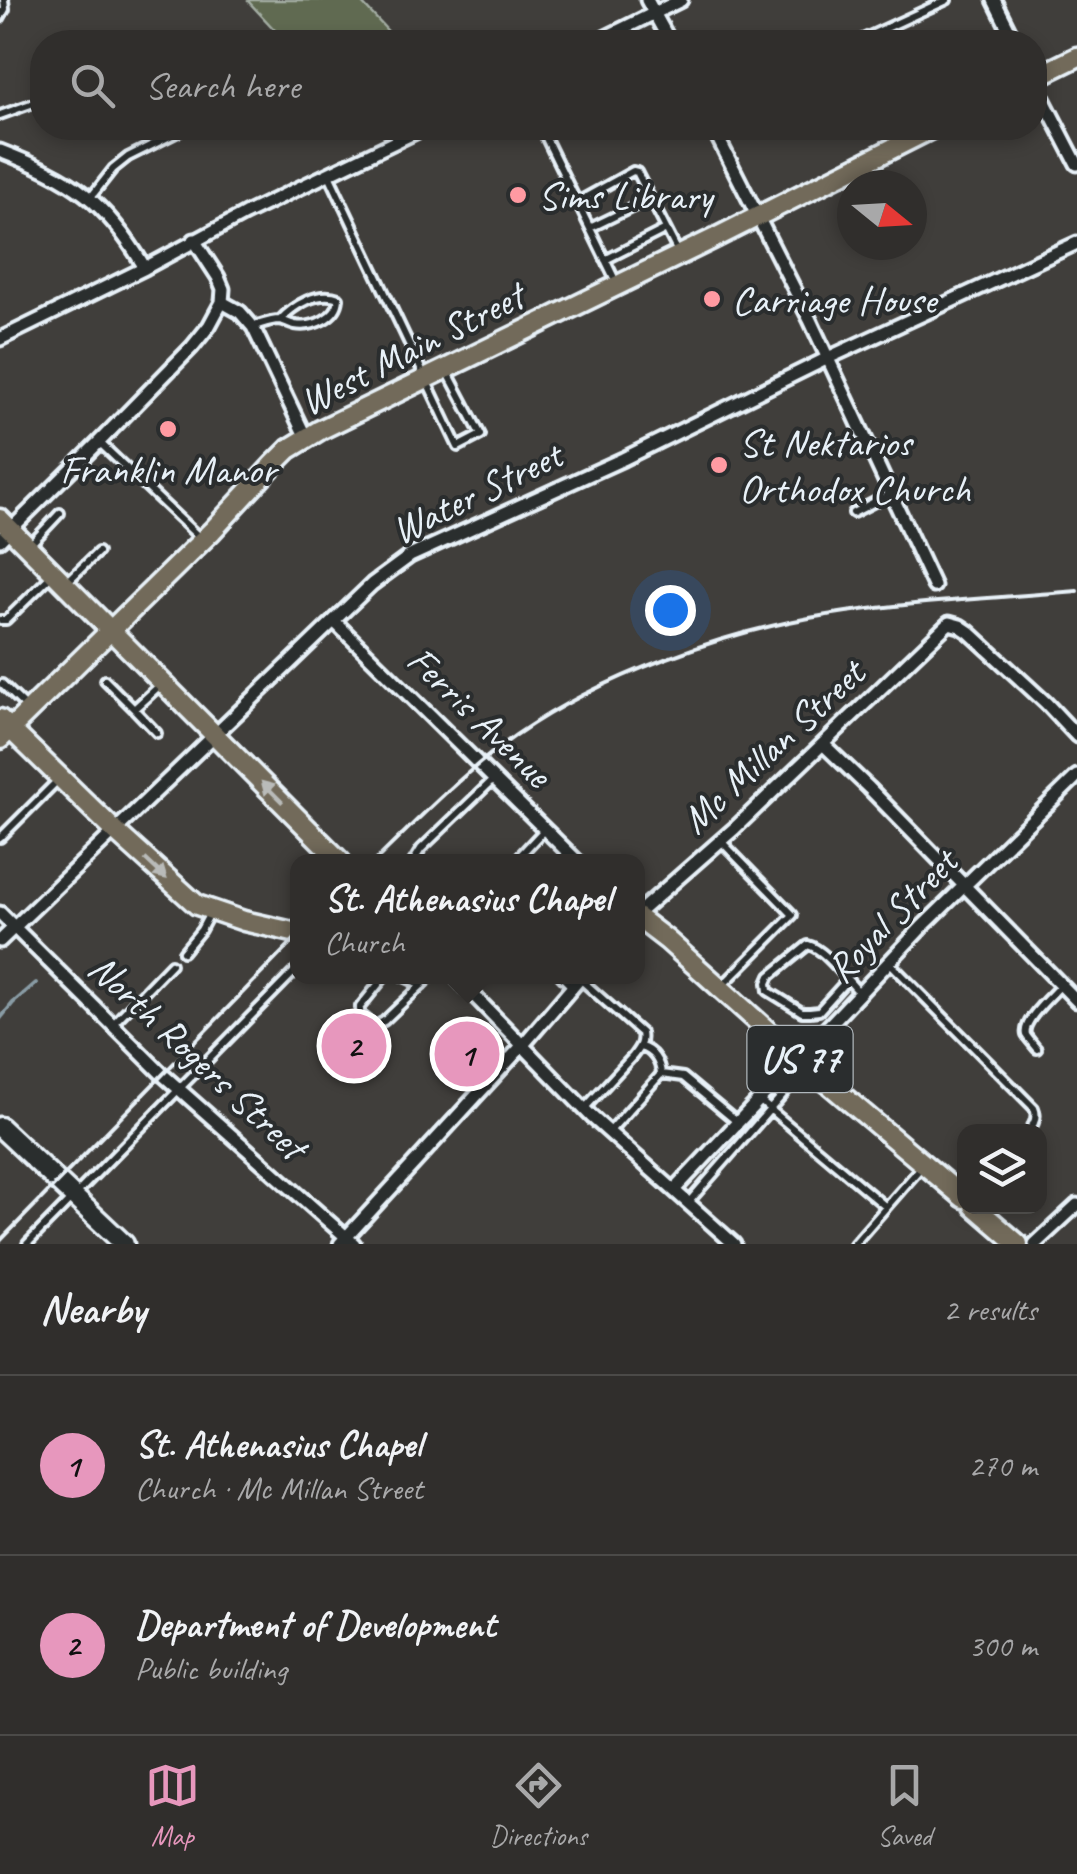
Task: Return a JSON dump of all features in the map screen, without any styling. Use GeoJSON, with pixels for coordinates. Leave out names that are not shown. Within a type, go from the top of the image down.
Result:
{"type":"FeatureCollection","features":[{"type":"Feature","properties":{"kind":"main road"},"geometry":{"type":"LineString","coordinates":[[1047,72],[1077,57]]}},
{"type":"Feature","properties":{"kind":"main road","name":"West Main Street"},"geometry":{"type":"LineString","coordinates":[[3,729],[29,710],[202,541],[289,449],[424,378],[908,140]]}},
{"type":"Feature","properties":{"kind":"main road"},"geometry":{"type":"LineString","coordinates":[[4,529],[28,547],[333,854]]}},
{"type":"Feature","properties":{"kind":"main road"},"geometry":{"type":"LineString","coordinates":[[3,729],[196,905],[290,931]]}},
{"type":"Feature","properties":{"kind":"main road","name":"US 77"},"geometry":{"type":"LineString","coordinates":[[645,923],[957,1191]]}},
{"type":"Feature","properties":{"kind":"main road","name":"US 77"},"geometry":{"type":"LineString","coordinates":[[984,1214],[1018,1244]]}},
{"type":"Feature","properties":{"kind":"street"},"geometry":{"type":"LineString","coordinates":[[647,0],[663,30]]}},
{"type":"Feature","properties":{"kind":"street"},"geometry":{"type":"LineString","coordinates":[[621,30],[682,0]]}},
{"type":"Feature","properties":{"kind":"street"},"geometry":{"type":"LineString","coordinates":[[994,0],[1009,30]]}},
{"type":"Feature","properties":{"kind":"street"},"geometry":{"type":"LineString","coordinates":[[1047,105],[1077,164]]}},
{"type":"Feature","properties":{"kind":"street"},"geometry":{"type":"LineString","coordinates":[[0,339],[399,140]]}},
{"type":"Feature","properties":{"kind":"street"},"geometry":{"type":"LineString","coordinates":[[719,140],[828,358],[934,586]]}},
{"type":"Feature","properties":{"kind":"street"},"geometry":{"type":"LineString","coordinates":[[0,150],[64,179],[90,196],[108,213],[145,268]]}},
{"type":"Feature","properties":{"kind":"street"},"geometry":{"type":"LineString","coordinates":[[4,529],[99,442],[209,326],[222,302],[223,289],[194,240]]}},
{"type":"Feature","properties":{"kind":"street","name":"Water Street"},"geometry":{"type":"LineString","coordinates":[[0,941],[372,584],[410,556],[1077,243]]}},
{"type":"Feature","properties":{"kind":"street"},"geometry":{"type":"LineString","coordinates":[[222,302],[240,312],[253,327],[306,438]]}},
{"type":"Feature","properties":{"kind":"street","name":"Ferris Avenue"},"geometry":{"type":"LineString","coordinates":[[334,621],[570,854]]}},
{"type":"Feature","properties":{"kind":"street","name":"Mc Millan Street"},"geometry":{"type":"LineString","coordinates":[[645,909],[949,623],[969,632],[1077,736]]}},
{"type":"Feature","properties":{"kind":"street"},"geometry":{"type":"LineString","coordinates":[[824,744],[1077,1001]]}},
{"type":"Feature","properties":{"kind":"street","name":"Royal Street"},"geometry":{"type":"LineString","coordinates":[[674,1190],[759,1100],[803,1062],[832,1022],[889,962],[1077,776]]}},
{"type":"Feature","properties":{"kind":"street","name":"North Rogers Street"},"geometry":{"type":"LineString","coordinates":[[0,913],[178,1088],[347,1242]]}},
{"type":"Feature","properties":{"kind":"street"},"geometry":{"type":"LineString","coordinates":[[463,984],[584,1108],[734,1244]]}},
{"type":"Feature","properties":{"kind":"street"},"geometry":{"type":"LineString","coordinates":[[347,1242],[575,984]]}},
{"type":"Feature","properties":{"kind":"street"},"geometry":{"type":"LineString","coordinates":[[0,1127],[124,1244]]}},
{"type":"Feature","properties":{"kind":"street"},"geometry":{"type":"LineString","coordinates":[[1035,1244],[1077,1205]]}},
{"type":"Feature","properties":{"kind":"lane"},"geometry":{"type":"LineString","coordinates":[[0,18],[4,0]]}},
{"type":"Feature","properties":{"kind":"lane"},"geometry":{"type":"LineString","coordinates":[[882,30],[947,0]]}},
{"type":"Feature","properties":{"kind":"lane"},"geometry":{"type":"LineString","coordinates":[[0,114],[30,104]]}},
{"type":"Feature","properties":{"kind":"lane"},"geometry":{"type":"LineString","coordinates":[[90,196],[128,157],[162,140]]}},
{"type":"Feature","properties":{"kind":"lane"},"geometry":{"type":"LineString","coordinates":[[547,140],[617,285]]}},
{"type":"Feature","properties":{"kind":"lane"},"geometry":{"type":"LineString","coordinates":[[577,202],[636,172],[679,255]]}},
{"type":"Feature","properties":{"kind":"lane"},"geometry":{"type":"LineString","coordinates":[[329,174],[458,448],[481,435],[446,368]]}},
{"type":"Feature","properties":{"kind":"lane"},"geometry":{"type":"LineString","coordinates":[[590,228],[650,198]]}},
{"type":"Feature","properties":{"kind":"lane"},"geometry":{"type":"LineString","coordinates":[[605,260],[666,229]]}},
{"type":"Feature","properties":{"kind":"lane"},"geometry":{"type":"LineString","coordinates":[[253,327],[280,320],[292,308],[321,296],[332,294],[339,298],[332,315],[310,325],[280,320]]}},
{"type":"Feature","properties":{"kind":"lane"},"geometry":{"type":"LineString","coordinates":[[99,442],[202,541]]}},
{"type":"Feature","properties":{"kind":"lane"},"geometry":{"type":"LineString","coordinates":[[853,513],[891,494]]}},
{"type":"Feature","properties":{"kind":"lane"},"geometry":{"type":"LineString","coordinates":[[28,547],[60,513]]}},
{"type":"Feature","properties":{"kind":"lane"},"geometry":{"type":"LineString","coordinates":[[0,620],[6,620],[98,552]]}},
{"type":"Feature","properties":{"kind":"lane"},"geometry":{"type":"LineString","coordinates":[[104,680],[157,733]]}},
{"type":"Feature","properties":{"kind":"lane"},"geometry":{"type":"LineString","coordinates":[[134,709],[164,682]]}},
{"type":"Feature","properties":{"kind":"lane"},"geometry":{"type":"LineString","coordinates":[[2,684],[29,710]]}},
{"type":"Feature","properties":{"kind":"lane"},"geometry":{"type":"LineString","coordinates":[[0,838],[60,778]]}},
{"type":"Feature","properties":{"kind":"lane"},"geometry":{"type":"LineString","coordinates":[[419,854],[494,779]]}},
{"type":"Feature","properties":{"kind":"lane"},"geometry":{"type":"LineString","coordinates":[[522,854],[545,829]]}},
{"type":"Feature","properties":{"kind":"lane"},"geometry":{"type":"LineString","coordinates":[[720,988],[793,915],[721,841]]}},
{"type":"Feature","properties":{"kind":"lane"},"geometry":{"type":"LineString","coordinates":[[182,952],[211,912]]}},
{"type":"Feature","properties":{"kind":"lane"},"geometry":{"type":"LineString","coordinates":[[847,980],[818,1010],[802,1012],[775,997],[768,991],[767,983],[770,976],[808,945],[816,947],[860,993]]}},
{"type":"Feature","properties":{"kind":"lane"},"geometry":{"type":"LineString","coordinates":[[889,962],[1034,1108],[1033,1124]]}},
{"type":"Feature","properties":{"kind":"lane"},"geometry":{"type":"LineString","coordinates":[[113,1024],[171,964]]}},
{"type":"Feature","properties":{"kind":"lane"},"geometry":{"type":"LineString","coordinates":[[27,1244],[290,976]]}},
{"type":"Feature","properties":{"kind":"lane"},"geometry":{"type":"LineString","coordinates":[[378,984],[360,1006],[360,1014],[378,1025],[422,985]]}},
{"type":"Feature","properties":{"kind":"lane"},"geometry":{"type":"LineString","coordinates":[[582,984],[642,1039],[640,1047],[584,1108]]}},
{"type":"Feature","properties":{"kind":"lane"},"geometry":{"type":"LineString","coordinates":[[1037,1049],[1026,1036],[1026,1026],[1061,985]]}},
{"type":"Feature","properties":{"kind":"lane"},"geometry":{"type":"LineString","coordinates":[[818,1010],[832,1022]]}},
{"type":"Feature","properties":{"kind":"lane"},"geometry":{"type":"LineString","coordinates":[[610,1132],[661,1074],[655,1057],[640,1047]]}},
{"type":"Feature","properties":{"kind":"lane"},"geometry":{"type":"LineString","coordinates":[[688,1203],[770,1109],[803,1062]]}},
{"type":"Feature","properties":{"kind":"lane"},"geometry":{"type":"LineString","coordinates":[[661,1074],[684,1078],[737,1122]]}},
{"type":"Feature","properties":{"kind":"lane"},"geometry":{"type":"LineString","coordinates":[[759,1100],[886,1208]]}},
{"type":"Feature","properties":{"kind":"lane"},"geometry":{"type":"LineString","coordinates":[[854,1244],[924,1164]]}},
{"type":"Feature","properties":{"kind":"green space"},"geometry":{"type":"Polygon","coordinates":[[[359,0],[387,30],[275,30],[248,1],[359,0]]]}},
{"type":"Feature","properties":{"kind":"waterway"},"geometry":{"type":"LineString","coordinates":[[0,1019],[36,983]]}},
{"type":"Feature","properties":{"kind":"railway"},"geometry":{"type":"LineString","coordinates":[[382,854],[460,780],[516,735],[586,694],[665,659],[747,632],[827,615],[1077,591]]}},
{"type":"Feature","properties":{"kind":"railway"},"geometry":{"type":"LineString","coordinates":[[0,1241],[290,944]]}},
{"type":"Feature","properties":{"kind":"place","name":"Sims Library"},"geometry":{"type":"Point","coordinates":[518,195]}},
{"type":"Feature","properties":{"kind":"place","name":"Carriage House"},"geometry":{"type":"Point","coordinates":[712,299]}},
{"type":"Feature","properties":{"kind":"place","name":"Franklin Manor"},"geometry":{"type":"Point","coordinates":[168,429]}},
{"type":"Feature","properties":{"kind":"place","name":"St Nektarios Orthodox Church"},"geometry":{"type":"Point","coordinates":[719,465]}},
{"type":"Feature","properties":{"kind":"place","name":"Department of Development"},"geometry":{"type":"Point","coordinates":[354,1046]}},
{"type":"Feature","properties":{"kind":"place","name":"St. Athenasius Chapel"},"geometry":{"type":"Point","coordinates":[467,1054]}}]}
